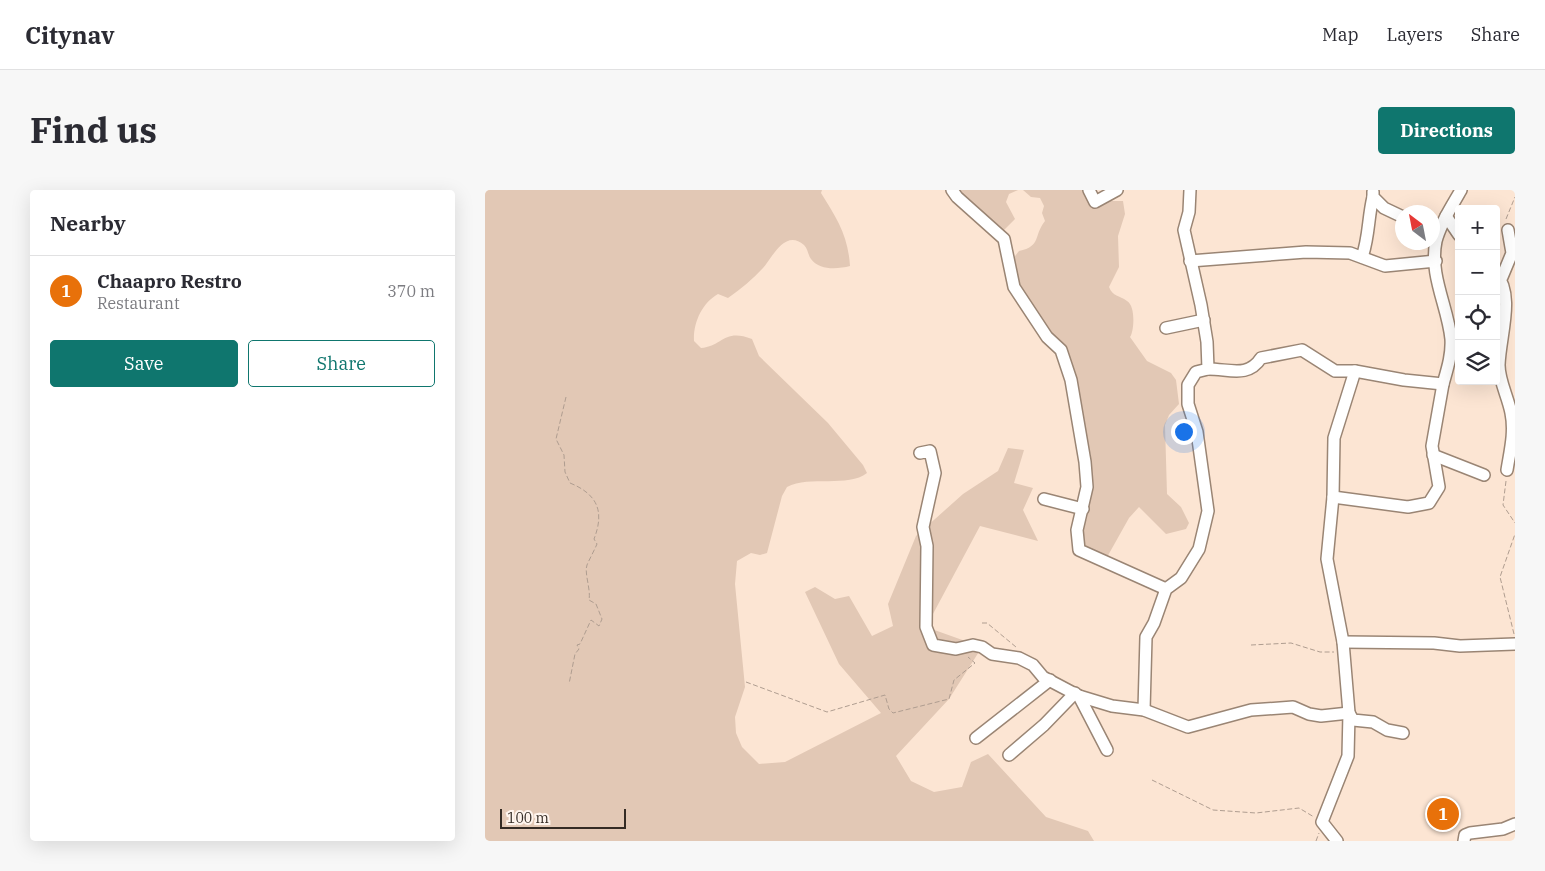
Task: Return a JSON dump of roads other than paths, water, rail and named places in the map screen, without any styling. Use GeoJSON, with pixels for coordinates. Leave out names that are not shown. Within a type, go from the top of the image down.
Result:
{"type":"FeatureCollection","features":[{"type":"Feature","properties":{"kind":"street"},"geometry":{"type":"LineString","coordinates":[[952,190],[957,197],[1004,239],[1014,287],[1047,337],[1061,350],[1071,380],[1085,462],[1087,487],[1077,530],[1079,550],[1166,589]]}},
{"type":"Feature","properties":{"kind":"street"},"geometry":{"type":"LineString","coordinates":[[1089,190],[1095,202],[1117,190]]}},
{"type":"Feature","properties":{"kind":"street"},"geometry":{"type":"LineString","coordinates":[[1190,190],[1189,212],[1184,230],[1204,320],[1208,369]]}},
{"type":"Feature","properties":{"kind":"street"},"geometry":{"type":"LineString","coordinates":[[1455,232],[1440,222],[1461,190]]}},
{"type":"Feature","properties":{"kind":"street"},"geometry":{"type":"LineString","coordinates":[[1362,257],[1367,246],[1367,218],[1373,194]]}},
{"type":"Feature","properties":{"kind":"street"},"geometry":{"type":"LineString","coordinates":[[1373,194],[1384,208],[1395,213]]}},
{"type":"Feature","properties":{"kind":"street"},"geometry":{"type":"LineString","coordinates":[[1500,273],[1513,253],[1508,230]]}},
{"type":"Feature","properties":{"kind":"street"},"geometry":{"type":"LineString","coordinates":[[1333,497],[1408,508],[1429,503],[1439,487],[1433,455],[1435,417],[1451,354],[1451,338],[1441,304],[1436,250]]}},
{"type":"Feature","properties":{"kind":"street"},"geometry":{"type":"LineString","coordinates":[[1190,261],[1287,252],[1350,253],[1385,266],[1436,261]]}},
{"type":"Feature","properties":{"kind":"street"},"geometry":{"type":"LineString","coordinates":[[1500,277],[1514,300],[1512,330],[1499,365],[1511,413],[1513,434],[1507,470]]}},
{"type":"Feature","properties":{"kind":"street"},"geometry":{"type":"LineString","coordinates":[[1165,328],[1204,320]]}},
{"type":"Feature","properties":{"kind":"street"},"geometry":{"type":"LineString","coordinates":[[1144,710],[1146,637],[1154,624],[1166,589],[1181,578],[1199,549],[1208,511],[1197,432],[1188,404],[1188,385],[1196,372],[1208,369],[1248,371],[1256,366],[1261,358],[1302,350],[1335,371],[1355,370],[1404,380],[1443,384]]}},
{"type":"Feature","properties":{"kind":"street"},"geometry":{"type":"LineString","coordinates":[[1337,841],[1322,822],[1348,756],[1349,713],[1343,647],[1327,559],[1333,497],[1334,438],[1355,370]]}},
{"type":"Feature","properties":{"kind":"street"},"geometry":{"type":"LineString","coordinates":[[920,453],[931,452],[935,473],[923,527],[927,546],[926,627],[933,645],[956,649],[973,645],[982,647],[992,654],[1019,658],[1033,664],[1043,677],[1077,694],[1112,706],[1144,710],[1188,727],[1251,710],[1293,707],[1309,714],[1321,716],[1349,713]]}},
{"type":"Feature","properties":{"kind":"street"},"geometry":{"type":"LineString","coordinates":[[1433,455],[1484,475]]}},
{"type":"Feature","properties":{"kind":"street"},"geometry":{"type":"LineString","coordinates":[[1045,499],[1083,509]]}},
{"type":"Feature","properties":{"kind":"street"},"geometry":{"type":"LineString","coordinates":[[1343,647],[1434,643],[1459,646],[1515,644]]}},
{"type":"Feature","properties":{"kind":"street"},"geometry":{"type":"LineString","coordinates":[[975,738],[1050,680]]}},
{"type":"Feature","properties":{"kind":"street"},"geometry":{"type":"LineString","coordinates":[[1077,694],[1107,750]]}},
{"type":"Feature","properties":{"kind":"street"},"geometry":{"type":"LineString","coordinates":[[1009,755],[1077,694]]}},
{"type":"Feature","properties":{"kind":"street"},"geometry":{"type":"LineString","coordinates":[[1349,713],[1353,720],[1373,722],[1387,730],[1403,733]]}},
{"type":"Feature","properties":{"kind":"street"},"geometry":{"type":"LineString","coordinates":[[1464,841],[1465,835],[1470,832],[1503,829],[1515,824]]}},
{"type":"Feature","properties":{"kind":"place","name":"Chaapro Restro"},"geometry":{"type":"Point","coordinates":[1443,814]}}]}
